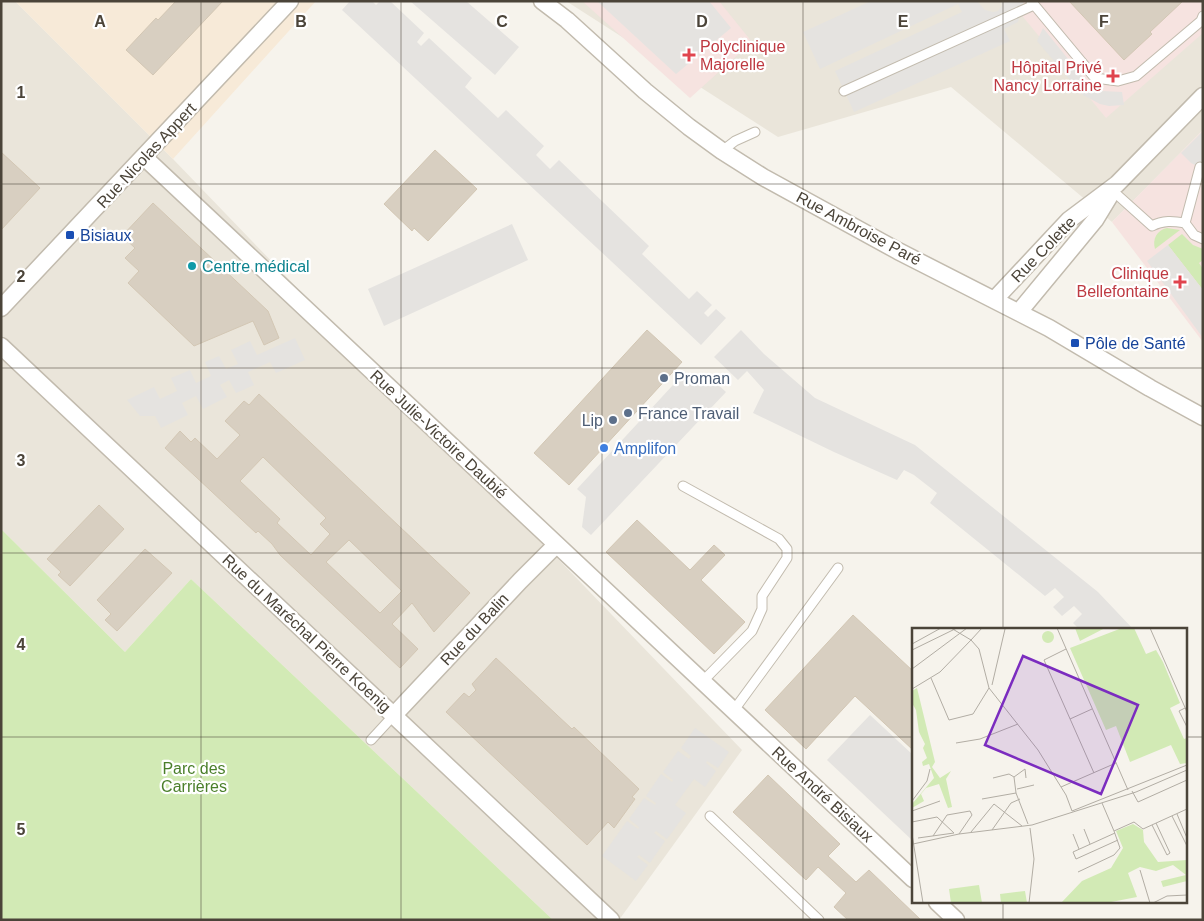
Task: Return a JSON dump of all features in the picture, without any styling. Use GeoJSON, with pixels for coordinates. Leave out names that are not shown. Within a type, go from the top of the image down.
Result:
{"type":"FeatureCollection","features":[{"type":"Feature","properties":{"kind":"street","name":"Rue Nicolas Appert"},"geometry":{"type":"LineString","coordinates":[[1,308],[290,1]]}},
{"type":"Feature","properties":{"kind":"street","name":"Rue Ambroise Paré"},"geometry":{"type":"LineString","coordinates":[[542,1],[567,20],[667,109],[722,151],[763,177],[881,241],[1019,312],[1203,417]]}},
{"type":"Feature","properties":{"kind":"street","name":"Rue Colette"},"geometry":{"type":"LineString","coordinates":[[995,299],[1069,220],[1115,188],[1203,96]]}},
{"type":"Feature","properties":{"kind":"street","name":"Rue Julie-Victoire Daubié"},"geometry":{"type":"LineString","coordinates":[[144,157],[734,710]]}},
{"type":"Feature","properties":{"kind":"street","name":"Rue Colette"},"geometry":{"type":"LineString","coordinates":[[1019,312],[1095,220],[1115,188]]}},
{"type":"Feature","properties":{"kind":"street","name":"Rue du Maréchal Pierre Koenig"},"geometry":{"type":"LineString","coordinates":[[1,346],[612,920]]}},
{"type":"Feature","properties":{"kind":"street","name":"Rue du Balin"},"geometry":{"type":"LineString","coordinates":[[394,715],[556,545]]}},
{"type":"Feature","properties":{"kind":"street","name":"Rue André Bisiaux"},"geometry":{"type":"LineString","coordinates":[[734,710],[912,878]]}},
{"type":"Feature","properties":{"kind":"street"},"geometry":{"type":"LineString","coordinates":[[939,904],[956,920]]}},
{"type":"Feature","properties":{"kind":"lane"},"geometry":{"type":"LineString","coordinates":[[844,92],[1032,3],[1096,78],[1118,81],[1136,76],[1200,21],[1203,16]]}},
{"type":"Feature","properties":{"kind":"lane"},"geometry":{"type":"LineString","coordinates":[[722,151],[735,141],[755,132]]}},
{"type":"Feature","properties":{"kind":"lane"},"geometry":{"type":"LineString","coordinates":[[1185,223],[1200,167]]}},
{"type":"Feature","properties":{"kind":"lane"},"geometry":{"type":"LineString","coordinates":[[1115,188],[1152,226],[1159,222],[1185,223],[1194,235],[1203,239]]}},
{"type":"Feature","properties":{"kind":"lane"},"geometry":{"type":"LineString","coordinates":[[682,486],[779,539],[786,549],[786,558],[762,596],[762,609],[752,631],[703,681]]}},
{"type":"Feature","properties":{"kind":"lane"},"geometry":{"type":"LineString","coordinates":[[734,710],[838,568]]}},
{"type":"Feature","properties":{"kind":"lane"},"geometry":{"type":"LineString","coordinates":[[371,740],[394,715]]}},
{"type":"Feature","properties":{"kind":"lane"},"geometry":{"type":"LineString","coordinates":[[710,816],[819,920]]}},
{"type":"Feature","properties":{"kind":"shaded area"},"geometry":{"type":"Polygon","coordinates":[[[1,1],[15,1],[173,159],[742,750],[619,920],[553,920],[191,579],[125,652],[1,529],[1,1]]]}},
{"type":"Feature","properties":{"kind":"shaded area"},"geometry":{"type":"Polygon","coordinates":[[[15,1],[316,1],[173,159],[15,1]]]}},
{"type":"Feature","properties":{"kind":"shaded area"},"geometry":{"type":"Polygon","coordinates":[[[350,1],[372,1],[376,5],[380,1],[390,1],[424,33],[417,42],[421,46],[429,38],[472,78],[465,87],[498,118],[506,110],[544,146],[536,155],[550,169],[559,160],[649,246],[642,254],[689,299],[697,291],[712,305],[704,313],[708,317],[716,309],[726,318],[701,345],[342,10],[350,1]]]}},
{"type":"Feature","properties":{"kind":"shaded area"},"geometry":{"type":"Polygon","coordinates":[[[410,1],[466,1],[519,47],[495,75],[410,1]]]}},
{"type":"Feature","properties":{"kind":"shaded area"},"geometry":{"type":"Polygon","coordinates":[[[566,1],[1203,1],[1203,130],[1112,222],[951,87],[778,137],[566,1]]]}},
{"type":"Feature","properties":{"kind":"shaded area","name":"Polyclinique Majorelle"},"geometry":{"type":"Polygon","coordinates":[[[582,1],[719,1],[752,42],[690,98],[582,1]]]}},
{"type":"Feature","properties":{"kind":"shaded area","name":"Polyclinique Majorelle"},"geometry":{"type":"Polygon","coordinates":[[[597,1],[709,1],[731,28],[676,74],[597,1]]]}},
{"type":"Feature","properties":{"kind":"shaded area"},"geometry":{"type":"Polygon","coordinates":[[[871,1],[977,1],[985,10],[993,12],[998,11],[1002,6],[1001,1],[1024,1],[1018,22],[1004,29],[1010,41],[854,112],[835,71],[962,12],[958,4],[820,69],[803,32],[871,1]]]}},
{"type":"Feature","properties":{"kind":"shaded area","name":"Hôpital Privé Nancy Lorraine"},"geometry":{"type":"Polygon","coordinates":[[[1010,1],[1203,1],[1203,33],[1106,118],[1010,1]]]}},
{"type":"Feature","properties":{"kind":"shaded area"},"geometry":{"type":"Polygon","coordinates":[[[1043,28],[1085,80],[1102,91],[1122,92],[1124,105],[1109,106],[1100,104],[1083,95],[1037,41],[1043,28]]]}},
{"type":"Feature","properties":{"kind":"shaded area","name":"Clinique Bellefontaine"},"geometry":{"type":"Polygon","coordinates":[[[1203,130],[1203,342],[1112,222],[1203,130]]]}},
{"type":"Feature","properties":{"kind":"shaded area"},"geometry":{"type":"Polygon","coordinates":[[[1203,131],[1203,169],[1191,163],[1181,153],[1203,131]]]}},
{"type":"Feature","properties":{"kind":"shaded area"},"geometry":{"type":"Polygon","coordinates":[[[512,224],[528,260],[384,326],[368,289],[512,224]]]}},
{"type":"Feature","properties":{"kind":"shaded area"},"geometry":{"type":"Polygon","coordinates":[[[1168,245],[1203,290],[1203,338],[1147,261],[1168,245]]]}},
{"type":"Feature","properties":{"kind":"shaded area"},"geometry":{"type":"Polygon","coordinates":[[[741,330],[764,354],[815,398],[915,445],[1098,592],[1132,628],[1078,628],[1073,623],[1082,614],[1074,606],[1062,616],[1053,607],[1064,597],[1055,588],[1045,596],[930,503],[937,493],[914,475],[904,470],[897,480],[753,413],[764,390],[747,371],[738,380],[714,357],[741,330]]]}},
{"type":"Feature","properties":{"kind":"shaded area"},"geometry":{"type":"Polygon","coordinates":[[[295,338],[305,360],[276,373],[270,362],[248,372],[254,385],[236,393],[229,380],[220,385],[227,397],[203,409],[196,396],[182,403],[188,415],[161,428],[155,416],[140,416],[127,400],[154,387],[160,399],[177,391],[171,378],[190,370],[196,383],[211,376],[205,362],[219,356],[226,369],[238,364],[231,350],[250,341],[257,355],[295,338]]]}},
{"type":"Feature","properties":{"kind":"shaded area"},"geometry":{"type":"Polygon","coordinates":[[[685,372],[695,382],[716,383],[726,392],[591,535],[582,527],[586,497],[577,489],[685,372]]]}},
{"type":"Feature","properties":{"kind":"shaded area"},"geometry":{"type":"Polygon","coordinates":[[[870,715],[912,754],[912,840],[827,760],[870,715]]]}},
{"type":"Feature","properties":{"kind":"shaded area"},"geometry":{"type":"Polygon","coordinates":[[[695,728],[729,752],[718,768],[707,761],[706,763],[716,771],[705,787],[694,779],[675,805],[686,813],[667,839],[656,831],[654,833],[665,841],[650,863],[639,855],[637,857],[648,865],[636,881],[602,856],[627,821],[638,829],[639,827],[629,819],[644,798],[655,805],[656,803],[646,796],[661,774],[672,782],[673,780],[663,772],[678,751],[689,759],[691,756],[681,748],[695,728]]]}},
{"type":"Feature","properties":{"kind":"green space"},"geometry":{"type":"Polygon","coordinates":[[[1167,228],[1180,230],[1155,249],[1154,242],[1156,236],[1160,231],[1167,228]]]}},
{"type":"Feature","properties":{"kind":"green space"},"geometry":{"type":"Polygon","coordinates":[[[1182,234],[1193,245],[1203,249],[1203,260],[1199,263],[1203,269],[1203,290],[1168,245],[1182,234]]]}},
{"type":"Feature","properties":{"kind":"green space","name":"Parc des Carrières"},"geometry":{"type":"Polygon","coordinates":[[[1,529],[125,652],[191,579],[553,920],[1,920],[1,529]]]}},
{"type":"Feature","properties":{"kind":"building"},"geometry":{"type":"Polygon","coordinates":[[[176,1],[223,1],[153,75],[126,50],[156,18],[158,20],[176,1]]]}},
{"type":"Feature","properties":{"kind":"building"},"geometry":{"type":"Polygon","coordinates":[[[1069,1],[1183,1],[1124,60],[1069,1]]]}},
{"type":"Feature","properties":{"kind":"building"},"geometry":{"type":"Polygon","coordinates":[[[435,150],[477,189],[428,241],[414,228],[412,231],[384,204],[435,150]]]}},
{"type":"Feature","properties":{"kind":"building"},"geometry":{"type":"Polygon","coordinates":[[[1,152],[40,188],[1,230],[1,152]]]}},
{"type":"Feature","properties":{"kind":"building"},"geometry":{"type":"Polygon","coordinates":[[[153,203],[268,311],[279,338],[264,345],[253,321],[194,346],[128,283],[139,271],[125,258],[135,248],[122,236],[153,203]]]}},
{"type":"Feature","properties":{"kind":"building"},"geometry":{"type":"Polygon","coordinates":[[[647,330],[682,362],[569,485],[534,453],[647,330]]]}},
{"type":"Feature","properties":{"kind":"building"},"geometry":{"type":"Polygon","coordinates":[[[259,394],[470,593],[434,632],[412,603],[392,624],[418,649],[400,668],[280,555],[272,544],[258,531],[256,533],[165,448],[180,431],[191,442],[195,438],[217,459],[240,435],[225,421],[244,401],[249,405],[259,394]],[[263,457],[240,481],[280,519],[277,523],[311,555],[330,534],[320,524],[326,518],[263,457]],[[349,540],[326,562],[380,613],[402,591],[349,540]]]}},
{"type":"Feature","properties":{"kind":"building"},"geometry":{"type":"Polygon","coordinates":[[[99,505],[124,529],[70,586],[58,575],[61,572],[47,559],[99,505]]]}},
{"type":"Feature","properties":{"kind":"building"},"geometry":{"type":"Polygon","coordinates":[[[637,520],[690,570],[714,545],[725,555],[701,580],[745,622],[714,654],[606,552],[637,520]]]}},
{"type":"Feature","properties":{"kind":"building"},"geometry":{"type":"Polygon","coordinates":[[[145,549],[172,573],[117,631],[105,620],[111,614],[97,600],[145,549]]]}},
{"type":"Feature","properties":{"kind":"building"},"geometry":{"type":"Polygon","coordinates":[[[853,615],[912,670],[912,749],[855,696],[806,749],[765,710],[853,615]]]}},
{"type":"Feature","properties":{"kind":"building"},"geometry":{"type":"Polygon","coordinates":[[[496,658],[572,729],[574,727],[639,789],[632,797],[635,799],[614,828],[608,822],[587,845],[446,712],[464,693],[469,697],[476,690],[472,684],[496,658]]]}},
{"type":"Feature","properties":{"kind":"building"},"geometry":{"type":"Polygon","coordinates":[[[768,775],[840,844],[828,856],[856,882],[869,870],[921,920],[848,920],[834,907],[846,893],[818,867],[806,880],[733,812],[768,775]]]}},
{"type":"Feature","properties":{"kind":"place","name":"Polyclinique Majorelle"},"geometry":{"type":"Point","coordinates":[689,55]}},
{"type":"Feature","properties":{"kind":"place","name":"Hôpital Privé Nancy Lorraine"},"geometry":{"type":"Point","coordinates":[1113,76]}},
{"type":"Feature","properties":{"kind":"place","name":"Bisiaux"},"geometry":{"type":"Point","coordinates":[70,235]}},
{"type":"Feature","properties":{"kind":"place","name":"Centre médical"},"geometry":{"type":"Point","coordinates":[192,266]}},
{"type":"Feature","properties":{"kind":"place","name":"Clinique Bellefontaine"},"geometry":{"type":"Point","coordinates":[1180,282]}},
{"type":"Feature","properties":{"kind":"place","name":"Pôle de Santé"},"geometry":{"type":"Point","coordinates":[1075,343]}},
{"type":"Feature","properties":{"kind":"place","name":"Proman"},"geometry":{"type":"Point","coordinates":[664,378]}},
{"type":"Feature","properties":{"kind":"place","name":"France Travail"},"geometry":{"type":"Point","coordinates":[628,413]}},
{"type":"Feature","properties":{"kind":"place","name":"Lip"},"geometry":{"type":"Point","coordinates":[613,420]}},
{"type":"Feature","properties":{"kind":"place","name":"Amplifon"},"geometry":{"type":"Point","coordinates":[604,448]}}]}
